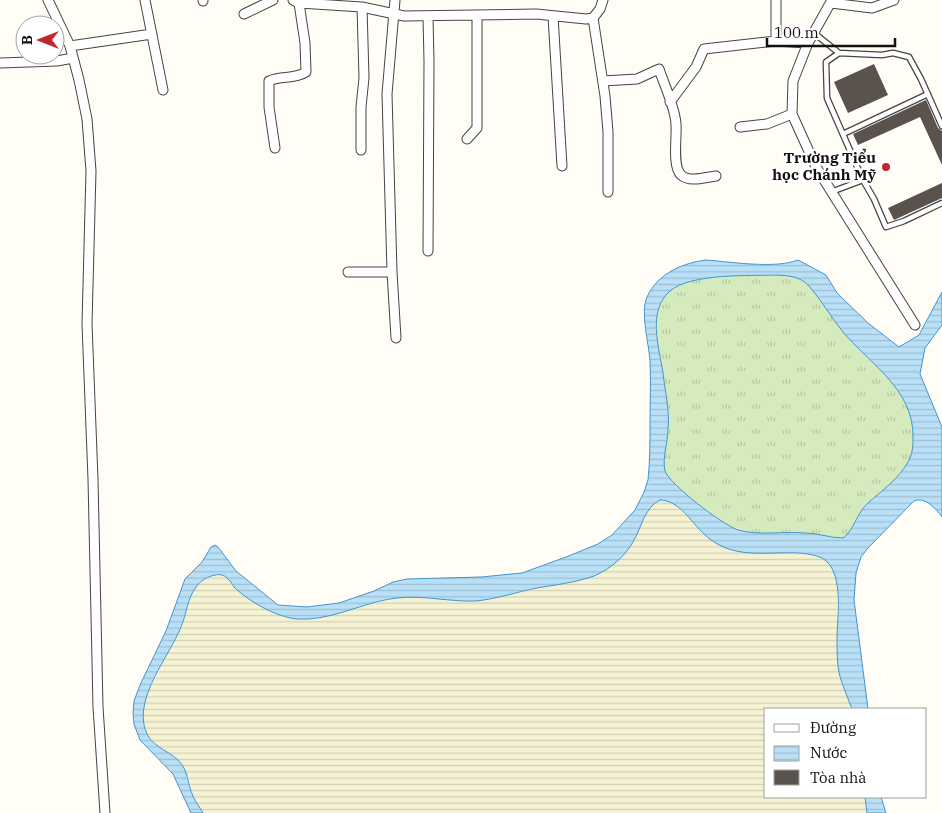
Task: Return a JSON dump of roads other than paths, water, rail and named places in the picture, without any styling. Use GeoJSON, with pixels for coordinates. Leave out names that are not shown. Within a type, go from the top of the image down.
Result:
{"type":"FeatureCollection","features":[{"type":"Feature","properties":{"kind":"street"},"geometry":{"type":"LineString","coordinates":[[48,0],[70,46],[87,119],[90,171],[87,324],[93,479],[98,707],[105,813]]}},
{"type":"Feature","properties":{"kind":"street"},"geometry":{"type":"LineString","coordinates":[[145,0],[163,90]]}},
{"type":"Feature","properties":{"kind":"street"},"geometry":{"type":"LineString","coordinates":[[244,14],[273,0]]}},
{"type":"Feature","properties":{"kind":"street"},"geometry":{"type":"LineString","coordinates":[[395,0],[387,94],[389,212],[396,338]]}},
{"type":"Feature","properties":{"kind":"street"},"geometry":{"type":"LineString","coordinates":[[603,0],[600,9],[593,18],[603,82],[608,132],[608,192]]}},
{"type":"Feature","properties":{"kind":"street"},"geometry":{"type":"LineString","coordinates":[[776,0],[776,40]]}},
{"type":"Feature","properties":{"kind":"street"},"geometry":{"type":"LineString","coordinates":[[894,0],[872,8],[832,1],[808,44],[793,81],[792,114],[816,167],[915,325]]}},
{"type":"Feature","properties":{"kind":"street"},"geometry":{"type":"LineString","coordinates":[[275,148],[269,107],[269,81],[284,77],[298,77],[306,72],[305,43],[296,1],[362,7],[404,16],[536,14],[593,18]]}},
{"type":"Feature","properties":{"kind":"street"},"geometry":{"type":"LineString","coordinates":[[361,150],[361,107],[364,78],[362,7]]}},
{"type":"Feature","properties":{"kind":"street"},"geometry":{"type":"LineString","coordinates":[[467,140],[477,128],[478,16]]}},
{"type":"Feature","properties":{"kind":"street"},"geometry":{"type":"LineString","coordinates":[[554,16],[562,166]]}},
{"type":"Feature","properties":{"kind":"street"},"geometry":{"type":"LineString","coordinates":[[428,17],[428,252]]}},
{"type":"Feature","properties":{"kind":"street"},"geometry":{"type":"LineString","coordinates":[[70,46],[152,34]]}},
{"type":"Feature","properties":{"kind":"street"},"geometry":{"type":"LineString","coordinates":[[670,102],[696,67],[704,49],[776,40],[808,44]]}},
{"type":"Feature","properties":{"kind":"street"},"geometry":{"type":"LineString","coordinates":[[0,64],[57,61],[73,58]]}},
{"type":"Feature","properties":{"kind":"street"},"geometry":{"type":"LineString","coordinates":[[603,82],[637,79],[659,69],[676,122],[676,164],[680,174],[687,179],[716,176]]}},
{"type":"Feature","properties":{"kind":"street"},"geometry":{"type":"LineString","coordinates":[[740,127],[767,124],[792,114]]}},
{"type":"Feature","properties":{"kind":"street"},"geometry":{"type":"LineString","coordinates":[[348,272],[392,272]]}},
{"type":"Feature","properties":{"kind":"lane"},"geometry":{"type":"LineString","coordinates":[[814,33],[839,53],[882,55],[893,53],[909,57],[942,126]]}},
{"type":"Feature","properties":{"kind":"lane"},"geometry":{"type":"LineString","coordinates":[[839,53],[826,62],[826,98],[886,227],[904,222],[942,204]]}},
{"type":"Feature","properties":{"kind":"lane"},"geometry":{"type":"LineString","coordinates":[[842,134],[928,94]]}},
{"type":"Feature","properties":{"kind":"lane"},"geometry":{"type":"LineString","coordinates":[[831,192],[863,180]]}},
{"type":"Feature","properties":{"kind":"water"},"geometry":{"type":"Polygon","coordinates":[[[706,260],[778,264],[798,260],[826,275],[837,293],[868,323],[899,347],[919,335],[942,292],[942,325],[925,348],[920,374],[942,427],[942,517],[926,502],[922,500],[914,501],[861,557],[856,573],[854,600],[868,708],[852,708],[840,678],[837,652],[838,592],[832,569],[826,561],[817,556],[806,554],[748,553],[726,548],[706,536],[679,508],[667,501],[660,500],[650,508],[625,554],[601,573],[576,581],[484,600],[397,598],[323,617],[297,619],[272,612],[255,603],[234,587],[223,575],[204,579],[191,596],[176,639],[149,690],[143,716],[147,735],[159,747],[178,760],[184,768],[191,791],[203,813],[191,813],[173,774],[140,740],[134,724],[133,713],[134,701],[140,685],[166,631],[185,579],[202,562],[211,547],[215,545],[218,547],[236,571],[278,605],[307,607],[339,603],[374,591],[393,582],[407,579],[481,577],[522,573],[598,544],[612,535],[635,510],[648,480],[650,377],[644,311],[647,297],[664,276],[689,264],[706,260]],[[752,275],[706,278],[680,285],[670,291],[663,299],[659,309],[656,330],[668,415],[668,434],[664,461],[665,471],[676,485],[698,504],[721,521],[738,530],[754,533],[810,533],[843,538],[850,531],[865,506],[895,479],[908,462],[913,446],[911,419],[906,404],[888,378],[843,332],[809,286],[798,278],[752,275]]]}},
{"type":"Feature","properties":{"kind":"water"},"geometry":{"type":"Polygon","coordinates":[[[865,798],[881,798],[886,813],[867,813],[865,798]]]}},
{"type":"Feature","properties":{"kind":"place","name":"Trường Tiểu học Chánh Mỹ"},"geometry":{"type":"Point","coordinates":[886,167]}}]}
